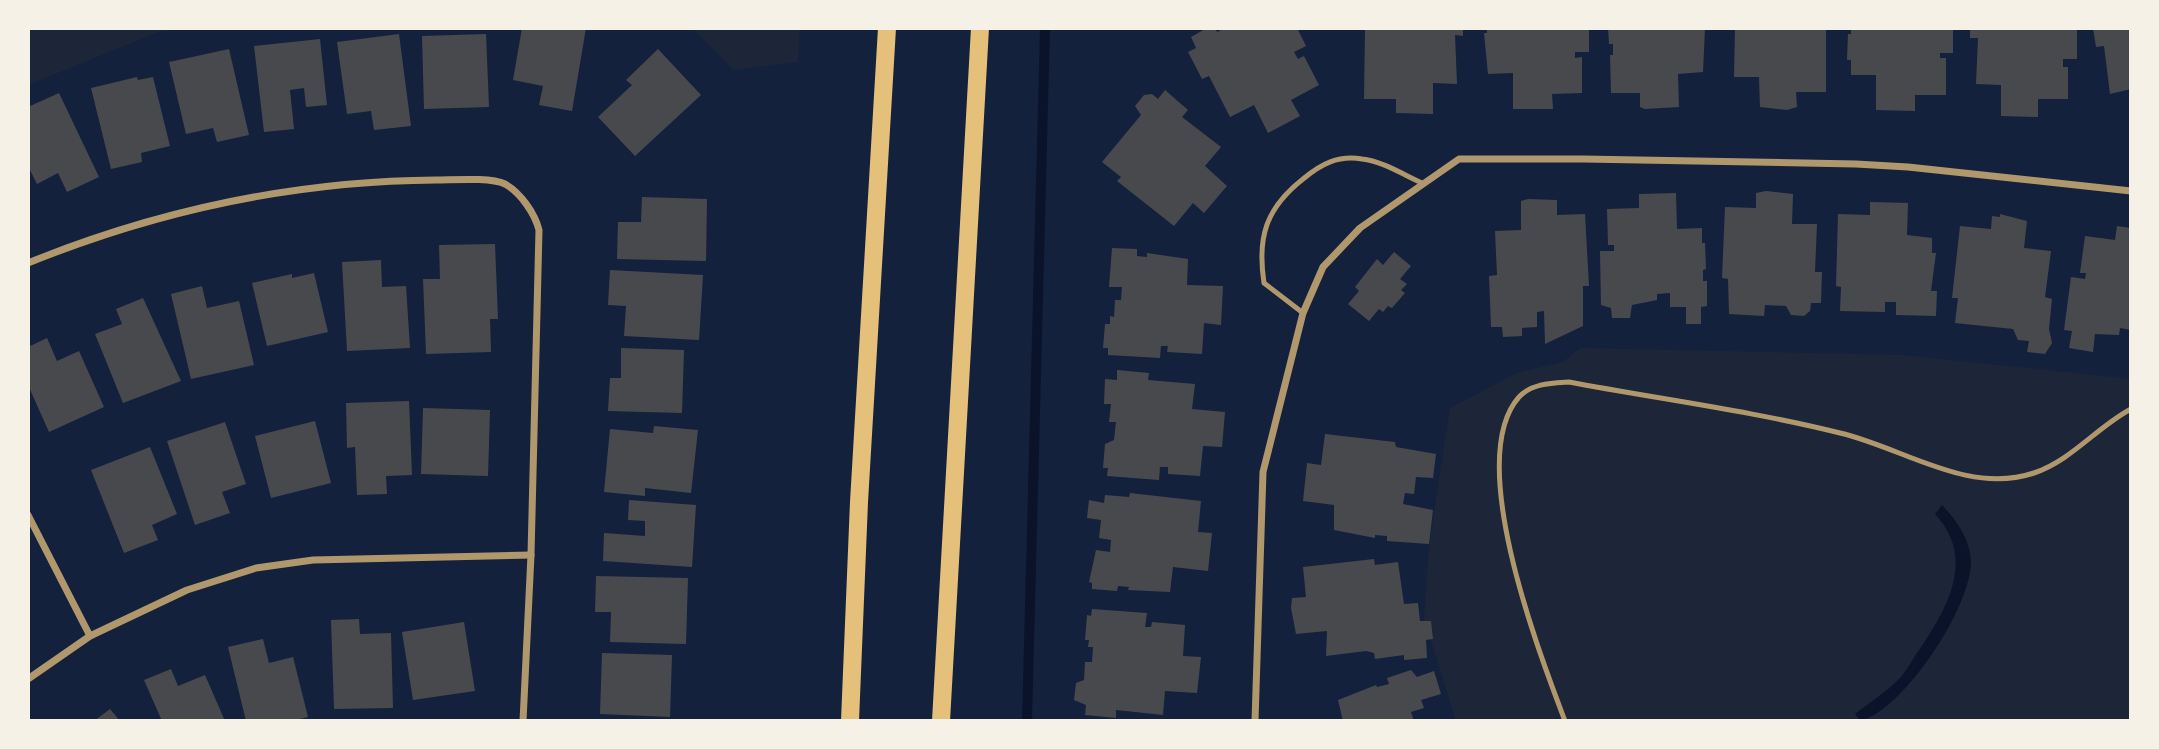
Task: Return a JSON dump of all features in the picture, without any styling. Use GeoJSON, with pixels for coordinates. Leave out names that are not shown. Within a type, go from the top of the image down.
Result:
{"type":"FeatureCollection","features":[{"type":"Feature","properties":{"kind":"main road"},"geometry":{"type":"LineString","coordinates":[[850,721],[859,502],[887,28]]}},
{"type":"Feature","properties":{"kind":"main road"},"geometry":{"type":"LineString","coordinates":[[941,721],[981,28]]}},
{"type":"Feature","properties":{"kind":"street"},"geometry":{"type":"LineString","coordinates":[[1255,721],[1263,472],[1303,313],[1323,267],[1360,228],[1459,159],[1541,158],[1908,167],[2131,191]]}},
{"type":"Feature","properties":{"kind":"street"},"geometry":{"type":"LineString","coordinates":[[28,263],[152,219],[255,195],[390,180],[470,180],[505,184],[535,214],[538,230],[531,555],[523,721]]}},
{"type":"Feature","properties":{"kind":"street"},"geometry":{"type":"LineString","coordinates":[[28,515],[90,636]]}},
{"type":"Feature","properties":{"kind":"street"},"geometry":{"type":"LineString","coordinates":[[28,679],[90,636],[187,590],[256,568],[313,561],[531,555]]}},
{"type":"Feature","properties":{"kind":"lane"},"geometry":{"type":"LineString","coordinates":[[1303,313],[1264,283],[1260,258],[1263,233],[1274,205],[1284,193],[1317,168],[1337,158],[1364,159],[1423,183]]}},
{"type":"Feature","properties":{"kind":"lane"},"geometry":{"type":"LineString","coordinates":[[1564,721],[1523,609],[1506,526],[1499,456],[1506,417],[1521,395],[1542,384],[1569,382],[1842,433],[1966,476],[2002,478],[2035,473],[2071,454],[2107,421],[2131,409]]}},
{"type":"Feature","properties":{"kind":"shaded area"},"geometry":{"type":"Polygon","coordinates":[[[28,28],[190,28],[161,31],[28,85],[28,28]]]}},
{"type":"Feature","properties":{"kind":"shaded area"},"geometry":{"type":"Polygon","coordinates":[[[692,28],[800,28],[798,62],[733,70],[692,28]]]}},
{"type":"Feature","properties":{"kind":"shaded area"},"geometry":{"type":"Polygon","coordinates":[[[1580,348],[1902,355],[2131,379],[2131,721],[1456,721],[1424,618],[1429,545],[1450,408],[1517,373],[1563,362],[1580,348]]]}},
{"type":"Feature","properties":{"kind":"shaded area"},"geometry":{"type":"Polygon","coordinates":[[[1942,505],[1962,531],[1970,554],[1968,581],[1960,604],[1948,629],[1915,677],[1897,697],[1861,721],[1855,714],[1904,674],[1948,600],[1956,565],[1954,548],[1947,531],[1935,514],[1942,505]]]}},
{"type":"Feature","properties":{"kind":"building"},"geometry":{"type":"Polygon","coordinates":[[[522,28],[586,28],[572,111],[539,105],[543,86],[513,80],[522,28]]]}},
{"type":"Feature","properties":{"kind":"building"},"geometry":{"type":"Polygon","coordinates":[[[1207,28],[1215,28],[1217,32],[1225,28],[1297,28],[1306,46],[1294,52],[1298,59],[1304,56],[1319,85],[1291,100],[1300,116],[1268,133],[1254,105],[1230,117],[1209,76],[1202,79],[1188,52],[1196,48],[1191,37],[1207,28]]]}},
{"type":"Feature","properties":{"kind":"building"},"geometry":{"type":"Polygon","coordinates":[[[1365,28],[1463,28],[1463,36],[1455,35],[1457,84],[1433,83],[1433,114],[1396,113],[1396,99],[1364,99],[1365,28]]]}},
{"type":"Feature","properties":{"kind":"building"},"geometry":{"type":"Polygon","coordinates":[[[1487,28],[1589,28],[1589,52],[1575,52],[1575,58],[1582,57],[1582,93],[1552,94],[1553,109],[1513,109],[1513,73],[1488,74],[1484,33],[1487,33],[1487,28]]]}},
{"type":"Feature","properties":{"kind":"building"},"geometry":{"type":"Polygon","coordinates":[[[1608,28],[1705,28],[1703,72],[1678,74],[1679,107],[1645,109],[1640,107],[1640,93],[1611,93],[1610,55],[1613,55],[1613,44],[1609,44],[1608,28]]]}},
{"type":"Feature","properties":{"kind":"building"},"geometry":{"type":"Polygon","coordinates":[[[1735,28],[1826,28],[1826,92],[1796,92],[1797,107],[1787,110],[1760,107],[1759,77],[1734,77],[1735,28]]]}},
{"type":"Feature","properties":{"kind":"building"},"geometry":{"type":"Polygon","coordinates":[[[1851,28],[1953,28],[1953,53],[1940,53],[1940,58],[1946,58],[1946,95],[1915,95],[1915,111],[1876,110],[1876,75],[1851,75],[1851,60],[1847,60],[1848,34],[1851,34],[1851,28]]]}},
{"type":"Feature","properties":{"kind":"building"},"geometry":{"type":"Polygon","coordinates":[[[1970,28],[2077,28],[2077,59],[2063,59],[2063,67],[2068,67],[2068,99],[2038,99],[2038,117],[2001,116],[2001,85],[1976,84],[1978,38],[1970,38],[1970,28]]]}},
{"type":"Feature","properties":{"kind":"building"},"geometry":{"type":"Polygon","coordinates":[[[2093,28],[2131,28],[2131,89],[2110,94],[2104,46],[2096,47],[2093,28]]]}},
{"type":"Feature","properties":{"kind":"building"},"geometry":{"type":"Polygon","coordinates":[[[399,34],[411,126],[374,130],[371,111],[347,114],[337,42],[399,34]]]}},
{"type":"Feature","properties":{"kind":"building"},"geometry":{"type":"Polygon","coordinates":[[[486,34],[489,107],[424,109],[422,36],[486,34]]]}},
{"type":"Feature","properties":{"kind":"building"},"geometry":{"type":"Polygon","coordinates":[[[320,39],[327,105],[306,107],[304,88],[290,90],[294,129],[264,132],[254,46],[320,39]]]}},
{"type":"Feature","properties":{"kind":"building"},"geometry":{"type":"Polygon","coordinates":[[[229,49],[249,135],[217,142],[213,128],[186,134],[169,62],[229,49]]]}},
{"type":"Feature","properties":{"kind":"building"},"geometry":{"type":"Polygon","coordinates":[[[658,49],[701,95],[635,156],[598,117],[632,85],[626,80],[658,49]]]}},
{"type":"Feature","properties":{"kind":"building"},"geometry":{"type":"Polygon","coordinates":[[[137,77],[138,80],[153,77],[170,146],[141,153],[142,162],[111,169],[91,88],[137,77]]]}},
{"type":"Feature","properties":{"kind":"building"},"geometry":{"type":"Polygon","coordinates":[[[1165,90],[1188,110],[1182,117],[1221,147],[1205,166],[1227,186],[1204,213],[1193,203],[1174,226],[1117,181],[1121,177],[1102,162],[1141,115],[1135,106],[1144,95],[1152,94],[1158,99],[1165,90]]]}},
{"type":"Feature","properties":{"kind":"building"},"geometry":{"type":"Polygon","coordinates":[[[59,93],[99,177],[67,192],[58,173],[37,184],[28,166],[28,107],[59,93]]]}},
{"type":"Feature","properties":{"kind":"building"},"geometry":{"type":"Polygon","coordinates":[[[1766,191],[1793,194],[1792,224],[1817,224],[1815,272],[1822,272],[1821,303],[1811,303],[1810,311],[1804,316],[1791,315],[1786,306],[1765,305],[1764,316],[1729,314],[1728,279],[1722,278],[1725,207],[1756,208],[1756,193],[1766,191]]]}},
{"type":"Feature","properties":{"kind":"building"},"geometry":{"type":"Polygon","coordinates":[[[1676,193],[1677,229],[1702,228],[1702,243],[1705,243],[1706,269],[1703,270],[1703,281],[1707,281],[1707,306],[1701,307],[1701,324],[1686,324],[1686,307],[1670,307],[1670,293],[1657,294],[1657,300],[1632,305],[1630,318],[1612,318],[1611,308],[1601,305],[1600,251],[1614,251],[1614,245],[1608,245],[1607,209],[1639,208],[1639,194],[1676,193]]]}},
{"type":"Feature","properties":{"kind":"building"},"geometry":{"type":"Polygon","coordinates":[[[642,197],[707,199],[706,261],[617,259],[618,222],[641,222],[642,197]]]}},
{"type":"Feature","properties":{"kind":"building"},"geometry":{"type":"Polygon","coordinates":[[[1557,200],[1557,215],[1585,214],[1589,286],[1583,286],[1583,326],[1545,344],[1544,311],[1537,312],[1537,327],[1522,328],[1522,336],[1503,337],[1502,327],[1491,327],[1489,276],[1497,275],[1495,231],[1521,230],[1521,201],[1557,200]]]}},
{"type":"Feature","properties":{"kind":"building"},"geometry":{"type":"Polygon","coordinates":[[[1870,202],[1908,203],[1907,235],[1932,238],[1932,253],[1936,253],[1931,291],[1937,291],[1936,316],[1896,315],[1896,302],[1885,302],[1885,312],[1840,311],[1841,287],[1836,286],[1838,214],[1870,215],[1870,202]]]}},
{"type":"Feature","properties":{"kind":"building"},"geometry":{"type":"Polygon","coordinates":[[[2000,214],[2027,221],[2024,248],[2051,251],[2045,297],[2052,299],[2049,329],[2052,343],[2045,354],[2027,352],[2029,341],[2018,340],[2013,329],[1955,323],[1958,298],[1952,298],[1960,226],[1991,229],[1992,216],[2000,217],[2000,214]]]}},
{"type":"Feature","properties":{"kind":"building"},"geometry":{"type":"Polygon","coordinates":[[[2117,226],[2131,228],[2131,330],[2120,328],[2119,335],[2095,334],[2093,352],[2069,348],[2072,331],[2064,330],[2071,277],[2085,279],[2086,273],[2080,273],[2085,236],[2115,240],[2117,226]]]}},
{"type":"Feature","properties":{"kind":"building"},"geometry":{"type":"Polygon","coordinates":[[[495,244],[498,319],[490,319],[491,352],[426,354],[423,279],[440,279],[439,245],[495,244]]]}},
{"type":"Feature","properties":{"kind":"building"},"geometry":{"type":"Polygon","coordinates":[[[1112,248],[1137,249],[1137,256],[1147,257],[1147,253],[1188,259],[1187,285],[1223,286],[1221,325],[1204,323],[1202,354],[1167,352],[1168,346],[1161,346],[1160,358],[1108,355],[1108,348],[1103,348],[1105,324],[1110,324],[1110,316],[1114,317],[1115,300],[1121,300],[1122,287],[1109,287],[1112,248]]]}},
{"type":"Feature","properties":{"kind":"building"},"geometry":{"type":"Polygon","coordinates":[[[1394,252],[1411,266],[1400,279],[1407,284],[1401,290],[1405,293],[1392,308],[1388,306],[1383,312],[1379,309],[1369,321],[1348,304],[1359,291],[1355,287],[1377,259],[1383,265],[1394,252]]]}},
{"type":"Feature","properties":{"kind":"building"},"geometry":{"type":"Polygon","coordinates":[[[381,260],[382,287],[406,286],[410,348],[347,351],[342,262],[381,260]]]}},
{"type":"Feature","properties":{"kind":"building"},"geometry":{"type":"Polygon","coordinates":[[[610,270],[703,275],[699,340],[624,336],[626,306],[608,305],[610,270]]]}},
{"type":"Feature","properties":{"kind":"building"},"geometry":{"type":"Polygon","coordinates":[[[314,273],[328,332],[267,346],[252,283],[292,274],[292,278],[314,273]]]}},
{"type":"Feature","properties":{"kind":"building"},"geometry":{"type":"Polygon","coordinates":[[[202,286],[207,308],[239,301],[254,365],[191,379],[171,294],[202,286]]]}},
{"type":"Feature","properties":{"kind":"building"},"geometry":{"type":"Polygon","coordinates":[[[143,298],[181,381],[123,403],[95,334],[122,324],[116,309],[143,298]]]}},
{"type":"Feature","properties":{"kind":"building"},"geometry":{"type":"Polygon","coordinates":[[[47,338],[57,361],[79,351],[104,407],[49,432],[28,385],[28,347],[47,338]]]}},
{"type":"Feature","properties":{"kind":"building"},"geometry":{"type":"Polygon","coordinates":[[[621,348],[684,350],[682,413],[608,411],[610,378],[621,378],[621,348]]]}},
{"type":"Feature","properties":{"kind":"building"},"geometry":{"type":"Polygon","coordinates":[[[1117,370],[1149,373],[1148,380],[1195,384],[1192,409],[1225,412],[1222,447],[1203,446],[1200,476],[1168,474],[1168,467],[1160,467],[1159,480],[1107,476],[1108,468],[1103,468],[1105,444],[1114,440],[1116,422],[1109,422],[1111,404],[1104,404],[1105,379],[1117,380],[1117,370]]]}},
{"type":"Feature","properties":{"kind":"building"},"geometry":{"type":"Polygon","coordinates":[[[409,401],[412,475],[386,476],[387,494],[357,495],[355,447],[347,448],[346,403],[409,401]]]}},
{"type":"Feature","properties":{"kind":"building"},"geometry":{"type":"Polygon","coordinates":[[[423,408],[490,410],[488,476],[421,474],[423,408]]]}},
{"type":"Feature","properties":{"kind":"building"},"geometry":{"type":"Polygon","coordinates":[[[315,421],[331,483],[271,498],[255,436],[315,421]]]}},
{"type":"Feature","properties":{"kind":"building"},"geometry":{"type":"Polygon","coordinates":[[[225,422],[246,484],[222,492],[230,513],[195,525],[167,441],[225,422]]]}},
{"type":"Feature","properties":{"kind":"building"},"geometry":{"type":"Polygon","coordinates":[[[654,426],[698,430],[691,493],[645,488],[645,496],[604,492],[610,429],[653,433],[654,426]]]}},
{"type":"Feature","properties":{"kind":"building"},"geometry":{"type":"Polygon","coordinates":[[[1325,434],[1395,442],[1396,447],[1436,454],[1433,478],[1416,477],[1414,494],[1405,493],[1403,504],[1433,510],[1429,544],[1387,541],[1387,536],[1375,535],[1375,538],[1334,530],[1334,505],[1303,501],[1307,463],[1321,465],[1325,434]]]}},
{"type":"Feature","properties":{"kind":"building"},"geometry":{"type":"Polygon","coordinates":[[[150,447],[177,514],[152,525],[158,540],[124,553],[91,470],[150,447]]]}},
{"type":"Feature","properties":{"kind":"building"},"geometry":{"type":"Polygon","coordinates":[[[1130,493],[1201,501],[1198,532],[1212,533],[1208,571],[1173,567],[1170,592],[1128,590],[1129,587],[1118,586],[1117,591],[1092,589],[1092,583],[1089,582],[1096,550],[1110,552],[1111,540],[1099,538],[1101,520],[1087,518],[1089,500],[1104,503],[1105,495],[1129,497],[1130,493]]]}},
{"type":"Feature","properties":{"kind":"building"},"geometry":{"type":"Polygon","coordinates":[[[629,500],[696,505],[692,567],[603,561],[604,533],[645,536],[645,521],[628,520],[629,500]]]}},
{"type":"Feature","properties":{"kind":"building"},"geometry":{"type":"Polygon","coordinates":[[[1374,559],[1375,565],[1398,562],[1404,604],[1418,603],[1420,621],[1431,621],[1433,639],[1426,640],[1427,658],[1404,660],[1404,655],[1375,659],[1374,653],[1366,651],[1326,656],[1327,631],[1296,634],[1292,598],[1306,597],[1303,567],[1374,559]]]}},
{"type":"Feature","properties":{"kind":"building"},"geometry":{"type":"Polygon","coordinates":[[[596,576],[688,578],[686,644],[610,642],[611,612],[595,612],[596,576]]]}},
{"type":"Feature","properties":{"kind":"building"},"geometry":{"type":"Polygon","coordinates":[[[1092,609],[1147,613],[1145,627],[1151,627],[1152,622],[1185,625],[1183,656],[1201,657],[1197,693],[1165,691],[1163,715],[1116,710],[1116,718],[1085,715],[1086,705],[1074,700],[1076,683],[1084,680],[1085,662],[1092,662],[1093,647],[1088,647],[1089,640],[1085,640],[1087,615],[1091,616],[1092,609]]]}},
{"type":"Feature","properties":{"kind":"building"},"geometry":{"type":"Polygon","coordinates":[[[359,619],[360,634],[391,633],[393,708],[334,709],[331,620],[359,619]]]}},
{"type":"Feature","properties":{"kind":"building"},"geometry":{"type":"Polygon","coordinates":[[[464,622],[475,691],[413,700],[402,632],[464,622]]]}},
{"type":"Feature","properties":{"kind":"building"},"geometry":{"type":"Polygon","coordinates":[[[263,639],[269,663],[293,657],[308,717],[292,721],[246,721],[228,647],[263,639]]]}},
{"type":"Feature","properties":{"kind":"building"},"geometry":{"type":"Polygon","coordinates":[[[602,653],[672,655],[670,717],[600,714],[602,653]]]}},
{"type":"Feature","properties":{"kind":"building"},"geometry":{"type":"Polygon","coordinates":[[[171,669],[178,686],[205,675],[225,721],[162,721],[144,680],[171,669]]]}},
{"type":"Feature","properties":{"kind":"building"},"geometry":{"type":"Polygon","coordinates":[[[1411,670],[1417,677],[1434,671],[1441,694],[1421,700],[1424,708],[1411,712],[1414,721],[1343,721],[1338,700],[1376,685],[1389,684],[1387,678],[1411,670]]]}},
{"type":"Feature","properties":{"kind":"building"},"geometry":{"type":"Polygon","coordinates":[[[110,709],[120,721],[94,721],[110,709]]]}},
{"type":"Feature","properties":{"kind":"waterway"},"geometry":{"type":"LineString","coordinates":[[1027,721],[1045,28]]}}]}
